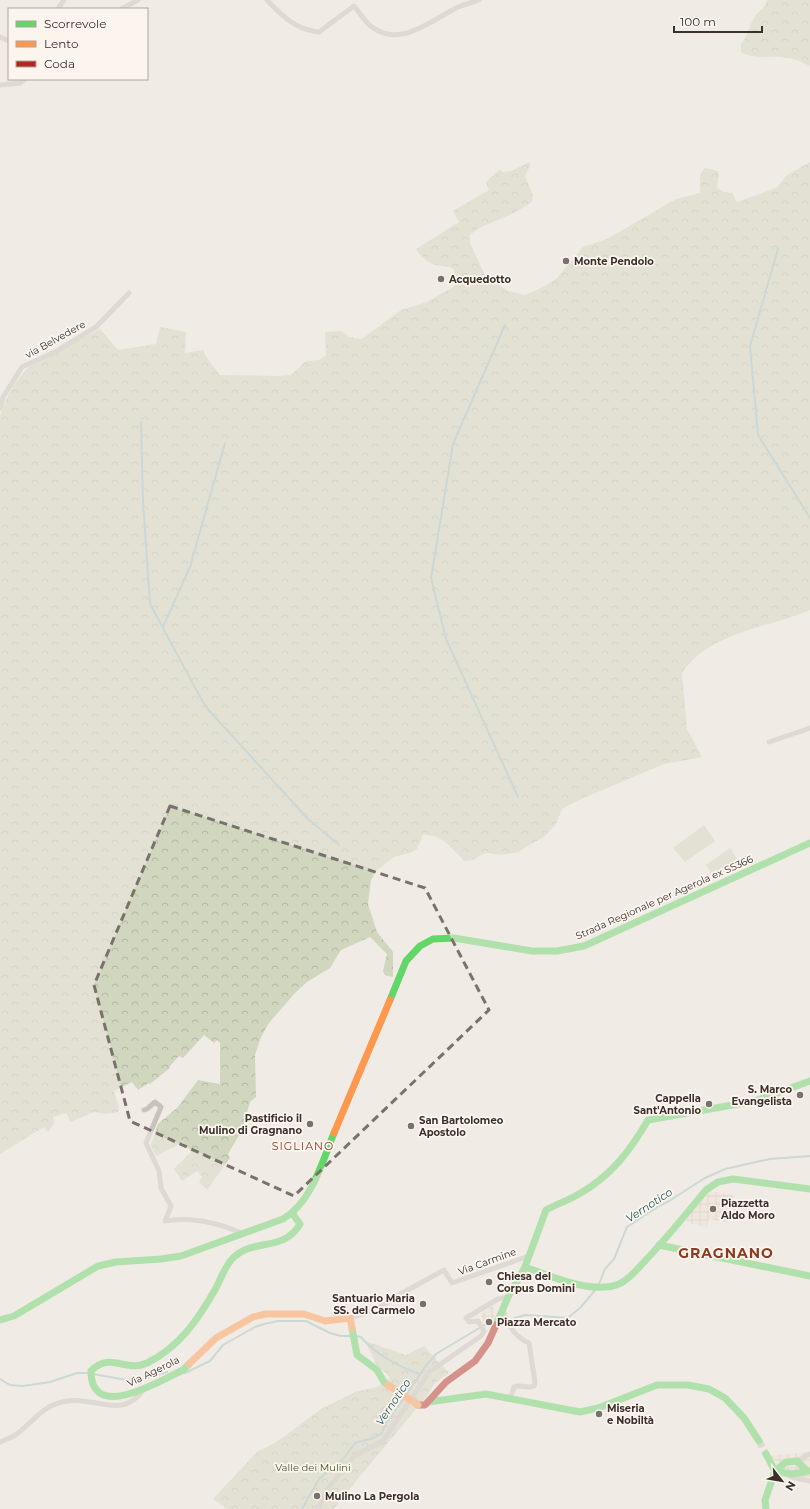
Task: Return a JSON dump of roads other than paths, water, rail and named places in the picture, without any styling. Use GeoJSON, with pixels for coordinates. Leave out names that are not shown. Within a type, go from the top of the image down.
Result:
{"type":"FeatureCollection","features":[{"type":"Feature","properties":{"kind":"street"},"geometry":{"type":"LineString","coordinates":[[123,8],[138,0]]}},
{"type":"Feature","properties":{"kind":"street"},"geometry":{"type":"LineString","coordinates":[[267,0],[294,25],[304,30],[319,32],[354,6],[377,31],[398,36],[416,31],[457,7],[479,0]]}},
{"type":"Feature","properties":{"kind":"street"},"geometry":{"type":"LineString","coordinates":[[0,85],[20,83],[24,80]]}},
{"type":"Feature","properties":{"kind":"street","name":"via Belvedere"},"geometry":{"type":"LineString","coordinates":[[0,408],[2,397],[22,367],[57,351],[96,327],[129,293]]}},
{"type":"Feature","properties":{"kind":"street"},"geometry":{"type":"LineString","coordinates":[[769,742],[810,728]]}},
{"type":"Feature","properties":{"kind":"street","name":"Strada Regionale per Agerola ex SS366"},"geometry":{"type":"LineString","coordinates":[[0,1320],[14,1316],[98,1266],[112,1262],[168,1259],[190,1254],[276,1224],[292,1214],[304,1201],[316,1178],[406,961],[416,948],[434,940],[454,938],[535,952],[554,953],[570,950],[584,946],[810,843]]}},
{"type":"Feature","properties":{"kind":"street"},"geometry":{"type":"LineString","coordinates":[[350,1318],[357,1356],[377,1370],[384,1382],[388,1385],[418,1405],[425,1405],[443,1386],[475,1361],[488,1342],[504,1309],[508,1297],[525,1267],[546,1210],[579,1194],[615,1169],[634,1146],[648,1120],[698,1113],[714,1108],[756,1101],[810,1082]]}},
{"type":"Feature","properties":{"kind":"street"},"geometry":{"type":"LineString","coordinates":[[144,1110],[155,1102],[161,1107],[146,1143],[159,1171],[162,1188],[171,1206],[165,1221],[173,1219],[210,1222],[244,1234]]}},
{"type":"Feature","properties":{"kind":"street"},"geometry":{"type":"LineString","coordinates":[[525,1267],[568,1283],[607,1286],[624,1282],[637,1270],[706,1190],[718,1182],[733,1179],[810,1189]]}},
{"type":"Feature","properties":{"kind":"street","name":"Via Agerola"},"geometry":{"type":"LineString","coordinates":[[292,1214],[298,1219],[300,1224],[294,1232],[276,1242],[244,1250],[231,1259],[198,1319],[178,1343],[164,1353],[138,1367],[133,1368],[114,1362],[102,1362],[96,1365],[92,1372],[91,1382],[97,1392],[107,1396],[130,1395],[183,1370],[216,1338],[253,1317],[266,1314],[304,1314],[325,1321],[350,1318]]}},
{"type":"Feature","properties":{"kind":"street"},"geometry":{"type":"LineString","coordinates":[[659,1244],[810,1276]]}},
{"type":"Feature","properties":{"kind":"street","name":"Via Carmine"},"geometry":{"type":"LineString","coordinates":[[350,1318],[375,1310],[406,1290],[444,1270],[452,1283],[529,1256]]}},
{"type":"Feature","properties":{"kind":"street"},"geometry":{"type":"LineString","coordinates":[[318,1509],[326,1491],[354,1456],[383,1441],[428,1372],[481,1336],[484,1331],[478,1321],[469,1322],[466,1318],[498,1299],[508,1297]]}},
{"type":"Feature","properties":{"kind":"street"},"geometry":{"type":"LineString","coordinates":[[504,1309],[508,1323],[517,1337],[529,1343],[534,1382],[534,1386],[530,1388],[519,1385],[514,1387],[510,1399]]}},
{"type":"Feature","properties":{"kind":"street"},"geometry":{"type":"LineString","coordinates":[[428,1402],[450,1397],[481,1394],[580,1412],[592,1411],[649,1387],[661,1384],[687,1384],[724,1397],[759,1441]]}},
{"type":"Feature","properties":{"kind":"street"},"geometry":{"type":"LineString","coordinates":[[443,1386],[446,1396],[450,1397]]}},
{"type":"Feature","properties":{"kind":"street"},"geometry":{"type":"LineString","coordinates":[[0,1442],[14,1436],[51,1404],[80,1400],[106,1406],[122,1405],[134,1400],[144,1388]]}},
{"type":"Feature","properties":{"kind":"street"},"geometry":{"type":"LineString","coordinates":[[766,1454],[775,1471]]}},
{"type":"Feature","properties":{"kind":"street"},"geometry":{"type":"LineString","coordinates":[[766,1509],[765,1500],[775,1471],[786,1462],[797,1461],[810,1454]]}},
{"type":"Feature","properties":{"kind":"street"},"geometry":{"type":"LineString","coordinates":[[797,1461],[808,1471]]}},
{"type":"Feature","properties":{"kind":"street"},"geometry":{"type":"LineString","coordinates":[[775,1471],[792,1474],[808,1471]]}},
{"type":"Feature","properties":{"kind":"street"},"geometry":{"type":"LineString","coordinates":[[785,1473],[791,1477],[810,1481]]}},
{"type":"Feature","properties":{"kind":"waterway"},"geometry":{"type":"LineString","coordinates":[[778,249],[750,346],[758,435],[810,518]]}},
{"type":"Feature","properties":{"kind":"waterway"},"geometry":{"type":"LineString","coordinates":[[505,325],[453,444],[431,578],[446,639],[518,797]]}},
{"type":"Feature","properties":{"kind":"waterway"},"geometry":{"type":"LineString","coordinates":[[141,422],[143,501],[150,604],[205,706],[308,819],[339,845]]}},
{"type":"Feature","properties":{"kind":"waterway"},"geometry":{"type":"LineString","coordinates":[[163,627],[190,567],[225,443]]}},
{"type":"Feature","properties":{"kind":"waterway","name":"Vernotico"},"geometry":{"type":"LineString","coordinates":[[599,1284],[605,1269],[614,1259],[627,1227],[705,1178],[725,1169],[770,1159],[810,1156]]}},
{"type":"Feature","properties":{"kind":"waterway","name":"Vernotico"},"geometry":{"type":"LineString","coordinates":[[514,1318],[526,1315],[568,1318],[581,1307],[596,1289]]}},
{"type":"Feature","properties":{"kind":"waterway"},"geometry":{"type":"LineString","coordinates":[[185,1373],[210,1361],[223,1345],[255,1327],[264,1324],[278,1321],[306,1321],[330,1333],[341,1336],[352,1336]]}},
{"type":"Feature","properties":{"kind":"waterway","name":"Vernotico"},"geometry":{"type":"LineString","coordinates":[[407,1394],[425,1367],[436,1354],[486,1324]]}},
{"type":"Feature","properties":{"kind":"waterway"},"geometry":{"type":"LineString","coordinates":[[356,1336],[361,1337],[373,1349],[388,1359],[404,1368],[420,1374]]}},
{"type":"Feature","properties":{"kind":"waterway"},"geometry":{"type":"LineString","coordinates":[[93,1374],[127,1380],[143,1379],[167,1372]]}},
{"type":"Feature","properties":{"kind":"waterway"},"geometry":{"type":"LineString","coordinates":[[0,1379],[10,1385],[23,1386],[50,1382],[77,1373],[89,1373]]}},
{"type":"Feature","properties":{"kind":"waterway","name":"Vernotico"},"geometry":{"type":"LineString","coordinates":[[302,1509],[319,1479],[344,1458],[355,1443],[374,1438],[382,1433],[386,1423],[404,1398]]}},
{"type":"Feature","properties":{"kind":"tunnel"},"geometry":{"type":"LineString","coordinates":[[759,1441],[766,1454]]}},
{"type":"Feature","properties":{"kind":"place","name":"Monte Pendolo"},"geometry":{"type":"Point","coordinates":[566,261]}},
{"type":"Feature","properties":{"kind":"place","name":"Acquedotto"},"geometry":{"type":"Point","coordinates":[441,279]}},
{"type":"Feature","properties":{"kind":"place","name":"S. Marco Evangelista"},"geometry":{"type":"Point","coordinates":[800,1095]}},
{"type":"Feature","properties":{"kind":"place","name":"Cappella Sant'Antonio"},"geometry":{"type":"Point","coordinates":[709,1104]}},
{"type":"Feature","properties":{"kind":"place","name":"Pastificio il Mulino di Gragnano"},"geometry":{"type":"Point","coordinates":[310,1124]}},
{"type":"Feature","properties":{"kind":"place","name":"San Bartolomeo Apostolo"},"geometry":{"type":"Point","coordinates":[411,1126]}},
{"type":"Feature","properties":{"kind":"place","name":"Piazzetta Aldo Moro"},"geometry":{"type":"Point","coordinates":[713,1209]}},
{"type":"Feature","properties":{"kind":"place","name":"Chiesa del Corpus Domini"},"geometry":{"type":"Point","coordinates":[489,1282]}},
{"type":"Feature","properties":{"kind":"place","name":"Santuario Maria SS. del Carmelo"},"geometry":{"type":"Point","coordinates":[423,1304]}},
{"type":"Feature","properties":{"kind":"place","name":"Piazza Mercato"},"geometry":{"type":"Point","coordinates":[489,1322]}},
{"type":"Feature","properties":{"kind":"place","name":"Miseria e Nobiltà"},"geometry":{"type":"Point","coordinates":[599,1414]}},
{"type":"Feature","properties":{"kind":"place","name":"Mulino La Pergola"},"geometry":{"type":"Point","coordinates":[317,1496]}},
{"type":"Feature","properties":{"kind":"district","name":"SIGLIANO"},"geometry":{"type":"Point","coordinates":[303,1146]}},
{"type":"Feature","properties":{"kind":"district","name":"GRAGNANO"},"geometry":{"type":"Point","coordinates":[726,1253]}},
{"type":"Feature","properties":{"kind":"park label","name":"Valle dei Mulini"},"geometry":{"type":"Point","coordinates":[313,1467]}}]}
